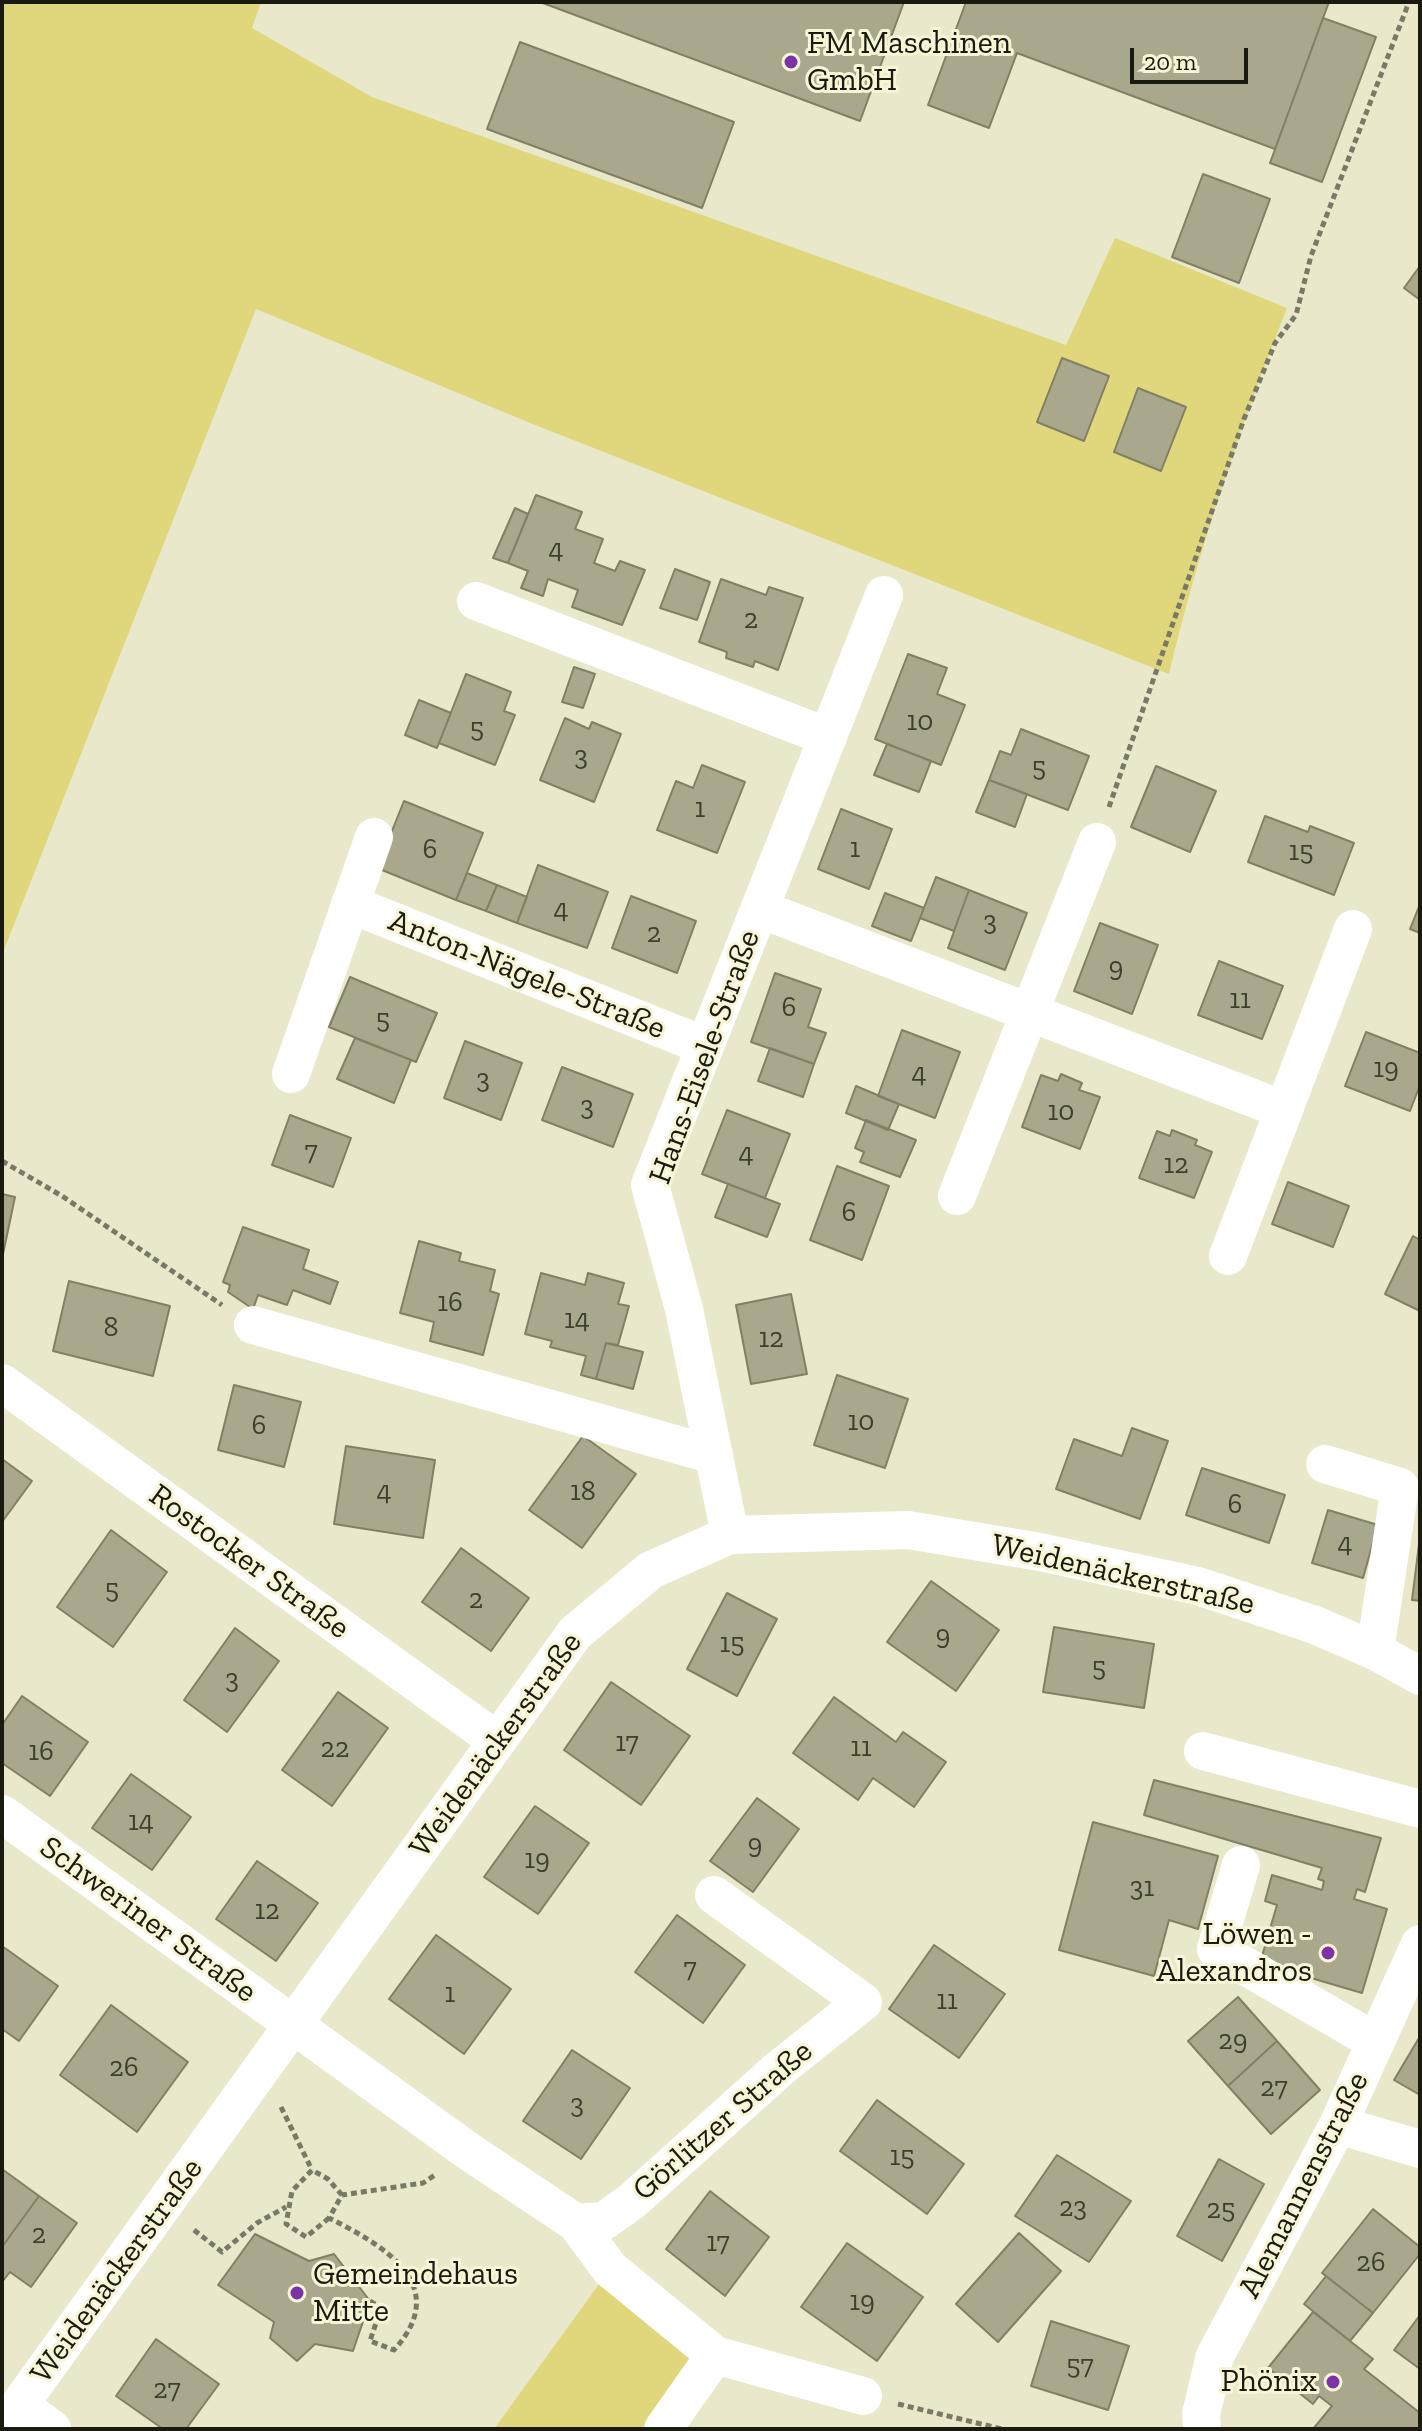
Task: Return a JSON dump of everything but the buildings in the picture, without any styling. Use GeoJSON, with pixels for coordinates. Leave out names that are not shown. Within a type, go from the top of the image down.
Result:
{"type":"FeatureCollection","features":[{"type":"Feature","properties":{"kind":"street","name":"Hans-Eisele-Straße"},"geometry":{"type":"LineString","coordinates":[[730,1535],[684,1309],[650,1185],[884,595]]}},
{"type":"Feature","properties":{"kind":"street"},"geometry":{"type":"LineString","coordinates":[[476,601],[828,737]]}},
{"type":"Feature","properties":{"kind":"street","name":"Anton-Nägele-Straße"},"geometry":{"type":"LineString","coordinates":[[291,1074],[374,837]]}},
{"type":"Feature","properties":{"kind":"street"},"geometry":{"type":"LineString","coordinates":[[957,1196],[1097,842]]}},
{"type":"Feature","properties":{"kind":"street","name":"Anton-Nägele-Straße"},"geometry":{"type":"LineString","coordinates":[[350,904],[705,1046]]}},
{"type":"Feature","properties":{"kind":"street"},"geometry":{"type":"LineString","coordinates":[[760,909],[1284,1110]]}},
{"type":"Feature","properties":{"kind":"street"},"geometry":{"type":"LineString","coordinates":[[1228,1256],[1353,929]]}},
{"type":"Feature","properties":{"kind":"street"},"geometry":{"type":"LineString","coordinates":[[253,1325],[714,1455]]}},
{"type":"Feature","properties":{"kind":"street","name":"Rostocker Straße"},"geometry":{"type":"LineString","coordinates":[[2,1383],[496,1740]]}},
{"type":"Feature","properties":{"kind":"street"},"geometry":{"type":"LineString","coordinates":[[1325,1464],[1400,1487],[1375,1651]]}},
{"type":"Feature","properties":{"kind":"street","name":"Weidenäckerstraße"},"geometry":{"type":"LineString","coordinates":[[12,2404],[164,2207],[575,1633],[651,1570],[730,1535],[908,1530],[1040,1552],[1198,1586],[1315,1625],[1375,1651],[1420,1676]]}},
{"type":"Feature","properties":{"kind":"street"},"geometry":{"type":"LineString","coordinates":[[1203,1751],[1420,1809]]}},
{"type":"Feature","properties":{"kind":"street","name":"Schweriner Straße"},"geometry":{"type":"LineString","coordinates":[[2,1814],[294,2026]]}},
{"type":"Feature","properties":{"kind":"street"},"geometry":{"type":"LineString","coordinates":[[1241,1865],[1216,1949],[1376,2042]]}},
{"type":"Feature","properties":{"kind":"street","name":"Görlitzer Straße"},"geometry":{"type":"LineString","coordinates":[[576,2223],[604,2221],[632,2201],[779,2069],[863,2002],[714,1895]]}},
{"type":"Feature","properties":{"kind":"street","name":"Alemannenstraße"},"geometry":{"type":"LineString","coordinates":[[1202,2429],[1201,2414],[1215,2356],[1338,2125],[1420,1944]]}},
{"type":"Feature","properties":{"kind":"street"},"geometry":{"type":"LineString","coordinates":[[294,2026],[468,2151],[576,2223],[610,2269],[715,2355],[863,2396]]}},
{"type":"Feature","properties":{"kind":"street"},"geometry":{"type":"LineString","coordinates":[[1338,2125],[1420,2149]]}},
{"type":"Feature","properties":{"kind":"street"},"geometry":{"type":"LineString","coordinates":[[663,2429],[715,2355]]}},
{"type":"Feature","properties":{"kind":"street"},"geometry":{"type":"LineString","coordinates":[[12,2404],[52,2429]]}},
{"type":"Feature","properties":{"kind":"path"},"geometry":{"type":"LineString","coordinates":[[1097,842],[1244,419],[1275,343],[1296,315],[1311,256],[1409,2]]}},
{"type":"Feature","properties":{"kind":"path"},"geometry":{"type":"LineString","coordinates":[[2,1161],[62,1196],[253,1325]]}},
{"type":"Feature","properties":{"kind":"path"},"geometry":{"type":"LineString","coordinates":[[263,2069],[312,2170],[328,2179],[342,2195]]}},
{"type":"Feature","properties":{"kind":"path"},"geometry":{"type":"LineString","coordinates":[[342,2195],[423,2183],[468,2151]]}},
{"type":"Feature","properties":{"kind":"path"},"geometry":{"type":"LineString","coordinates":[[312,2170],[292,2191],[286,2224],[306,2237],[329,2218],[342,2195]]}},
{"type":"Feature","properties":{"kind":"path"},"geometry":{"type":"LineString","coordinates":[[164,2207],[222,2252],[257,2223],[287,2207]]}},
{"type":"Feature","properties":{"kind":"path"},"geometry":{"type":"LineString","coordinates":[[329,2218],[367,2237],[402,2263],[418,2300],[410,2332],[394,2350],[370,2341],[381,2308],[370,2301]]}},
{"type":"Feature","properties":{"kind":"path"},"geometry":{"type":"LineString","coordinates":[[863,2396],[1002,2429]]}},
{"type":"Feature","properties":{"kind":"shaded area"},"geometry":{"type":"Polygon","coordinates":[[[2,2],[261,2],[252,28],[372,97],[1066,345],[1115,238],[1287,308],[1222,489],[1193,581],[1169,674],[530,423],[256,309],[2,955],[2,2]]]}},
{"type":"Feature","properties":{"kind":"shaded area"},"geometry":{"type":"Polygon","coordinates":[[[610,2269],[715,2355],[663,2429],[494,2429],[610,2269]]]}},
{"type":"Feature","properties":{"kind":"place","name":"FM Maschinen GmbH"},"geometry":{"type":"Point","coordinates":[791,62]}},
{"type":"Feature","properties":{"kind":"place","name":"Löwen - Alexandros"},"geometry":{"type":"Point","coordinates":[1328,1953]}},
{"type":"Feature","properties":{"kind":"place","name":"Gemeindehaus Mitte"},"geometry":{"type":"Point","coordinates":[297,2293]}},
{"type":"Feature","properties":{"kind":"place","name":"Phönix"},"geometry":{"type":"Point","coordinates":[1333,2382]}}]}
